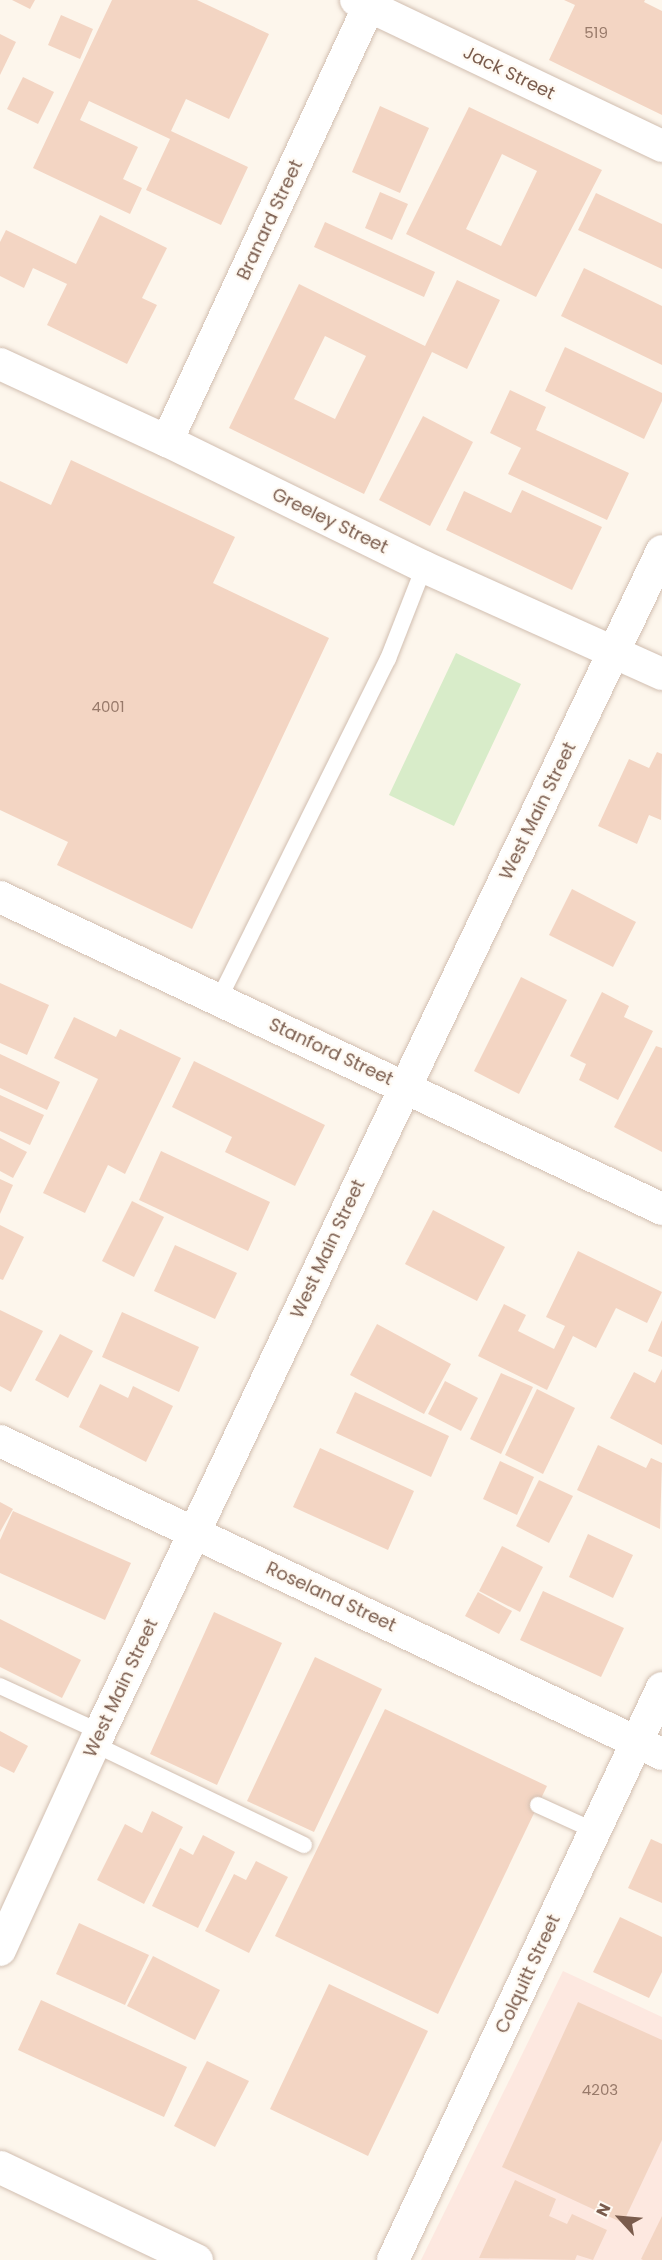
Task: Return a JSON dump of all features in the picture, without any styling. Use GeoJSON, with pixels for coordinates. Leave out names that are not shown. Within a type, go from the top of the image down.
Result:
{"type":"FeatureCollection","features":[{"type":"Feature","properties":{"kind":"main road"},"geometry":{"type":"LineString","coordinates":[[0,2167],[196,2260]]}},
{"type":"Feature","properties":{"kind":"street","name":"Jack Street"},"geometry":{"type":"LineString","coordinates":[[366,2],[662,146]]}},
{"type":"Feature","properties":{"kind":"street","name":"Branard Street"},"geometry":{"type":"LineString","coordinates":[[167,441],[366,2]]}},
{"type":"Feature","properties":{"kind":"street","name":"Greeley Street"},"geometry":{"type":"LineString","coordinates":[[0,364],[167,441],[424,567],[662,674]]}},
{"type":"Feature","properties":{"kind":"street","name":"West Main Street"},"geometry":{"type":"LineString","coordinates":[[2,1940],[405,1086],[662,551]]}},
{"type":"Feature","properties":{"kind":"street","name":"Stanford Street"},"geometry":{"type":"LineString","coordinates":[[0,897],[662,1209]]}},
{"type":"Feature","properties":{"kind":"street","name":"Roseland Street"},"geometry":{"type":"LineString","coordinates":[[0,1441],[649,1748]]}},
{"type":"Feature","properties":{"kind":"street","name":"Colquitt Street"},"geometry":{"type":"LineString","coordinates":[[393,2260],[595,1831],[649,1748],[662,1688]]}},
{"type":"Feature","properties":{"kind":"lane"},"geometry":{"type":"LineString","coordinates":[[219,999],[388,659],[424,567]]}},
{"type":"Feature","properties":{"kind":"lane"},"geometry":{"type":"LineString","coordinates":[[0,1686],[304,1845]]}},
{"type":"Feature","properties":{"kind":"lane"},"geometry":{"type":"LineString","coordinates":[[538,1805],[595,1831]]}},
{"type":"Feature","properties":{"kind":"shaded area"},"geometry":{"type":"Polygon","coordinates":[[[563,1971],[662,2017],[662,2260],[421,2260],[563,1971]]]}},
{"type":"Feature","properties":{"kind":"green space"},"geometry":{"type":"Polygon","coordinates":[[[456,653],[521,684],[454,826],[389,795],[456,653]]]}},
{"type":"Feature","properties":{"kind":"building"},"geometry":{"type":"Polygon","coordinates":[[[12,0],[35,0],[30,9],[12,0]]]}},
{"type":"Feature","properties":{"kind":"building"},"geometry":{"type":"Polygon","coordinates":[[[112,0],[197,0],[269,34],[229,119],[186,99],[171,131],[248,167],[221,225],[146,190],[170,139],[89,101],[80,120],[138,147],[123,179],[142,188],[130,214],[33,168],[112,0]]]}},
{"type":"Feature","properties":{"kind":"building"},"geometry":{"type":"Polygon","coordinates":[[[564,0],[645,0],[644,2],[662,11],[662,115],[549,60],[575,5],[564,0]]]}},
{"type":"Feature","properties":{"kind":"building"},"geometry":{"type":"Polygon","coordinates":[[[61,15],[93,29],[80,59],[48,45],[61,15]]]}},
{"type":"Feature","properties":{"kind":"building"},"geometry":{"type":"Polygon","coordinates":[[[0,34],[16,42],[0,75],[0,34]]]}},
{"type":"Feature","properties":{"kind":"building"},"geometry":{"type":"Polygon","coordinates":[[[23,77],[54,92],[38,124],[7,109],[23,77]]]}},
{"type":"Feature","properties":{"kind":"building"},"geometry":{"type":"Polygon","coordinates":[[[380,106],[429,128],[400,193],[352,172],[380,106]]]}},
{"type":"Feature","properties":{"kind":"building"},"geometry":{"type":"Polygon","coordinates":[[[469,107],[602,170],[536,297],[406,234],[469,107]],[[502,154],[466,229],[501,246],[537,171],[502,154]]]}},
{"type":"Feature","properties":{"kind":"building"},"geometry":{"type":"Polygon","coordinates":[[[380,192],[408,204],[392,240],[365,228],[380,192]]]}},
{"type":"Feature","properties":{"kind":"building"},"geometry":{"type":"Polygon","coordinates":[[[596,193],[662,224],[662,269],[578,230],[596,193]]]}},
{"type":"Feature","properties":{"kind":"building"},"geometry":{"type":"Polygon","coordinates":[[[100,215],[167,248],[142,298],[157,305],[127,364],[47,325],[67,284],[33,268],[24,288],[0,276],[0,242],[6,230],[76,264],[100,215]]]}},
{"type":"Feature","properties":{"kind":"building"},"geometry":{"type":"Polygon","coordinates":[[[325,222],[435,272],[424,297],[314,247],[325,222]]]}},
{"type":"Feature","properties":{"kind":"building"},"geometry":{"type":"Polygon","coordinates":[[[584,268],[662,306],[662,365],[561,316],[584,268]]]}},
{"type":"Feature","properties":{"kind":"building"},"geometry":{"type":"Polygon","coordinates":[[[457,280],[500,300],[467,369],[432,352],[364,494],[229,428],[299,284],[425,346],[457,280]],[[325,336],[294,399],[335,419],[366,356],[325,336]]]}},
{"type":"Feature","properties":{"kind":"building"},"geometry":{"type":"Polygon","coordinates":[[[565,347],[662,393],[662,401],[644,439],[545,391],[565,347]]]}},
{"type":"Feature","properties":{"kind":"building"},"geometry":{"type":"Polygon","coordinates":[[[510,390],[546,407],[536,430],[629,473],[607,520],[508,474],[521,448],[490,433],[510,390]]]}},
{"type":"Feature","properties":{"kind":"building"},"geometry":{"type":"Polygon","coordinates":[[[423,416],[473,442],[430,526],[379,500],[423,416]]]}},
{"type":"Feature","properties":{"kind":"building"},"geometry":{"type":"Polygon","coordinates":[[[71,460],[235,537],[213,583],[329,638],[192,929],[57,865],[68,842],[0,810],[0,481],[51,505],[71,460]]]}},
{"type":"Feature","properties":{"kind":"building"},"geometry":{"type":"Polygon","coordinates":[[[522,490],[602,527],[572,590],[446,530],[464,491],[511,513],[522,490]]]}},
{"type":"Feature","properties":{"kind":"building"},"geometry":{"type":"Polygon","coordinates":[[[657,752],[662,754],[661,820],[649,815],[637,844],[598,826],[629,759],[649,768],[657,752]]]}},
{"type":"Feature","properties":{"kind":"building"},"geometry":{"type":"Polygon","coordinates":[[[572,889],[636,922],[613,967],[549,935],[572,889]]]}},
{"type":"Feature","properties":{"kind":"building"},"geometry":{"type":"Polygon","coordinates":[[[521,977],[567,1000],[519,1094],[474,1071],[521,977]]]}},
{"type":"Feature","properties":{"kind":"building"},"geometry":{"type":"Polygon","coordinates":[[[0,983],[49,1005],[27,1055],[0,1043],[0,983]]]}},
{"type":"Feature","properties":{"kind":"building"},"geometry":{"type":"Polygon","coordinates":[[[602,992],[629,1006],[624,1017],[653,1031],[618,1100],[579,1080],[586,1064],[570,1056],[602,992]]]}},
{"type":"Feature","properties":{"kind":"building"},"geometry":{"type":"Polygon","coordinates":[[[74,1017],[116,1037],[120,1029],[181,1058],[125,1174],[108,1165],[85,1213],[43,1193],[98,1079],[54,1058],[74,1017]]]}},
{"type":"Feature","properties":{"kind":"building"},"geometry":{"type":"Polygon","coordinates":[[[656,1046],[662,1048],[662,1152],[614,1127],[656,1046]]]}},
{"type":"Feature","properties":{"kind":"building"},"geometry":{"type":"Polygon","coordinates":[[[0,1054],[60,1082],[47,1110],[0,1088],[0,1054]]]}},
{"type":"Feature","properties":{"kind":"building"},"geometry":{"type":"Polygon","coordinates":[[[194,1061],[325,1125],[295,1186],[225,1152],[232,1137],[172,1107],[194,1061]]]}},
{"type":"Feature","properties":{"kind":"building"},"geometry":{"type":"Polygon","coordinates":[[[0,1095],[44,1115],[30,1145],[0,1131],[0,1095]]]}},
{"type":"Feature","properties":{"kind":"building"},"geometry":{"type":"Polygon","coordinates":[[[0,1138],[27,1152],[13,1178],[0,1171],[0,1138]]]}},
{"type":"Feature","properties":{"kind":"building"},"geometry":{"type":"Polygon","coordinates":[[[161,1151],[270,1202],[248,1251],[139,1200],[161,1151]]]}},
{"type":"Feature","properties":{"kind":"building"},"geometry":{"type":"Polygon","coordinates":[[[0,1179],[13,1185],[0,1214],[0,1179]]]}},
{"type":"Feature","properties":{"kind":"building"},"geometry":{"type":"Polygon","coordinates":[[[132,1201],[164,1217],[134,1277],[102,1261],[132,1201]]]}},
{"type":"Feature","properties":{"kind":"building"},"geometry":{"type":"Polygon","coordinates":[[[433,1210],[505,1247],[477,1301],[405,1264],[433,1210]]]}},
{"type":"Feature","properties":{"kind":"building"},"geometry":{"type":"Polygon","coordinates":[[[0,1225],[24,1237],[3,1280],[0,1279],[0,1225]]]}},
{"type":"Feature","properties":{"kind":"building"},"geometry":{"type":"Polygon","coordinates":[[[175,1245],[237,1273],[215,1319],[154,1291],[175,1245]]]}},
{"type":"Feature","properties":{"kind":"building"},"geometry":{"type":"Polygon","coordinates":[[[578,1251],[662,1292],[647,1323],[616,1308],[596,1348],[573,1336],[547,1390],[478,1356],[504,1304],[526,1315],[518,1331],[554,1349],[565,1326],[546,1317],[578,1251]]]}},
{"type":"Feature","properties":{"kind":"building"},"geometry":{"type":"Polygon","coordinates":[[[0,1310],[43,1331],[11,1392],[0,1386],[0,1310]]]}},
{"type":"Feature","properties":{"kind":"building"},"geometry":{"type":"Polygon","coordinates":[[[122,1312],[199,1347],[179,1392],[102,1357],[122,1312]]]}},
{"type":"Feature","properties":{"kind":"building"},"geometry":{"type":"Polygon","coordinates":[[[662,1320],[662,1357],[648,1351],[662,1320]]]}},
{"type":"Feature","properties":{"kind":"building"},"geometry":{"type":"Polygon","coordinates":[[[377,1324],[451,1364],[424,1414],[350,1375],[377,1324]]]}},
{"type":"Feature","properties":{"kind":"building"},"geometry":{"type":"Polygon","coordinates":[[[60,1334],[93,1351],[68,1398],[35,1380],[60,1334]]]}},
{"type":"Feature","properties":{"kind":"building"},"geometry":{"type":"Polygon","coordinates":[[[662,1369],[662,1445],[610,1418],[634,1372],[655,1383],[662,1369]]]}},
{"type":"Feature","properties":{"kind":"building"},"geometry":{"type":"Polygon","coordinates":[[[501,1373],[533,1387],[501,1454],[470,1439],[501,1373]]]}},
{"type":"Feature","properties":{"kind":"building"},"geometry":{"type":"Polygon","coordinates":[[[445,1381],[478,1398],[461,1431],[428,1414],[445,1381]]]}},
{"type":"Feature","properties":{"kind":"building"},"geometry":{"type":"Polygon","coordinates":[[[100,1384],[128,1398],[133,1386],[173,1406],[146,1462],[79,1427],[100,1384]]]}},
{"type":"Feature","properties":{"kind":"building"},"geometry":{"type":"Polygon","coordinates":[[[537,1389],[575,1408],[543,1474],[505,1455],[537,1389]]]}},
{"type":"Feature","properties":{"kind":"building"},"geometry":{"type":"Polygon","coordinates":[[[355,1392],[449,1436],[431,1477],[336,1433],[355,1392]]]}},
{"type":"Feature","properties":{"kind":"building"},"geometry":{"type":"Polygon","coordinates":[[[598,1445],[646,1468],[651,1458],[662,1463],[660,1529],[577,1490],[598,1445]]]}},
{"type":"Feature","properties":{"kind":"building"},"geometry":{"type":"Polygon","coordinates":[[[320,1448],[414,1491],[388,1550],[293,1507],[320,1448]]]}},
{"type":"Feature","properties":{"kind":"building"},"geometry":{"type":"Polygon","coordinates":[[[500,1461],[534,1477],[517,1515],[483,1499],[500,1461]]]}},
{"type":"Feature","properties":{"kind":"building"},"geometry":{"type":"Polygon","coordinates":[[[539,1480],[573,1496],[549,1543],[516,1526],[539,1480]]]}},
{"type":"Feature","properties":{"kind":"building"},"geometry":{"type":"Polygon","coordinates":[[[0,1502],[13,1509],[0,1532],[0,1502]]]}},
{"type":"Feature","properties":{"kind":"building"},"geometry":{"type":"Polygon","coordinates":[[[13,1511],[131,1563],[105,1620],[0,1573],[0,1540],[13,1511]]]}},
{"type":"Feature","properties":{"kind":"building"},"geometry":{"type":"Polygon","coordinates":[[[588,1534],[633,1555],[613,1598],[569,1577],[588,1534]]]}},
{"type":"Feature","properties":{"kind":"building"},"geometry":{"type":"Polygon","coordinates":[[[502,1546],[543,1567],[520,1612],[479,1591],[502,1546]]]}},
{"type":"Feature","properties":{"kind":"building"},"geometry":{"type":"Polygon","coordinates":[[[543,1591],[624,1628],[601,1677],[520,1640],[543,1591]]]}},
{"type":"Feature","properties":{"kind":"building"},"geometry":{"type":"Polygon","coordinates":[[[478,1592],[512,1611],[499,1634],[465,1616],[478,1592]]]}},
{"type":"Feature","properties":{"kind":"building"},"geometry":{"type":"Polygon","coordinates":[[[214,1612],[282,1643],[217,1785],[150,1754],[214,1612]]]}},
{"type":"Feature","properties":{"kind":"building"},"geometry":{"type":"Polygon","coordinates":[[[0,1619],[81,1660],[62,1698],[0,1667],[0,1619]]]}},
{"type":"Feature","properties":{"kind":"building"},"geometry":{"type":"Polygon","coordinates":[[[315,1657],[382,1689],[314,1832],[247,1801],[315,1657]]]}},
{"type":"Feature","properties":{"kind":"building"},"geometry":{"type":"Polygon","coordinates":[[[385,1709],[547,1786],[438,2014],[275,1936],[385,1709]]]}},
{"type":"Feature","properties":{"kind":"building"},"geometry":{"type":"Polygon","coordinates":[[[0,1731],[28,1746],[14,1773],[0,1766],[0,1731]]]}},
{"type":"Feature","properties":{"kind":"building"},"geometry":{"type":"Polygon","coordinates":[[[152,1811],[183,1827],[144,1904],[97,1880],[125,1824],[142,1833],[152,1811]]]}},
{"type":"Feature","properties":{"kind":"building"},"geometry":{"type":"Polygon","coordinates":[[[203,1835],[235,1852],[198,1928],[152,1906],[180,1848],[193,1855],[203,1835]]]}},
{"type":"Feature","properties":{"kind":"building"},"geometry":{"type":"Polygon","coordinates":[[[651,1839],[662,1844],[662,1903],[628,1888],[651,1839]]]}},
{"type":"Feature","properties":{"kind":"building"},"geometry":{"type":"Polygon","coordinates":[[[256,1861],[288,1877],[249,1953],[205,1931],[234,1874],[246,1880],[256,1861]]]}},
{"type":"Feature","properties":{"kind":"building"},"geometry":{"type":"Polygon","coordinates":[[[620,1917],[662,1937],[662,1972],[649,1998],[593,1972],[620,1917]]]}},
{"type":"Feature","properties":{"kind":"building"},"geometry":{"type":"Polygon","coordinates":[[[79,1923],[149,1955],[125,2005],[56,1974],[79,1923]]]}},
{"type":"Feature","properties":{"kind":"building"},"geometry":{"type":"Polygon","coordinates":[[[153,1956],[220,1990],[195,2040],[127,2006],[153,1956]]]}},
{"type":"Feature","properties":{"kind":"building"},"geometry":{"type":"Polygon","coordinates":[[[329,1984],[428,2031],[368,2156],[270,2109],[329,1984]]]}},
{"type":"Feature","properties":{"kind":"building"},"geometry":{"type":"Polygon","coordinates":[[[41,2000],[187,2067],[164,2117],[18,2050],[41,2000]]]}},
{"type":"Feature","properties":{"kind":"building"},"geometry":{"type":"Polygon","coordinates":[[[578,2002],[662,2040],[662,2140],[623,2223],[502,2167],[578,2002]]]}},
{"type":"Feature","properties":{"kind":"building"},"geometry":{"type":"Polygon","coordinates":[[[207,2061],[249,2081],[215,2147],[174,2126],[207,2061]]]}},
{"type":"Feature","properties":{"kind":"building"},"geometry":{"type":"Polygon","coordinates":[[[515,2180],[556,2199],[549,2216],[567,2224],[572,2214],[607,2230],[593,2260],[577,2255],[575,2260],[479,2258],[515,2180]]]}},
{"type":"Feature","properties":{"kind":"building"},"geometry":{"type":"Polygon","coordinates":[[[662,2216],[662,2260],[643,2260],[641,2259],[662,2216]]]}}]}
